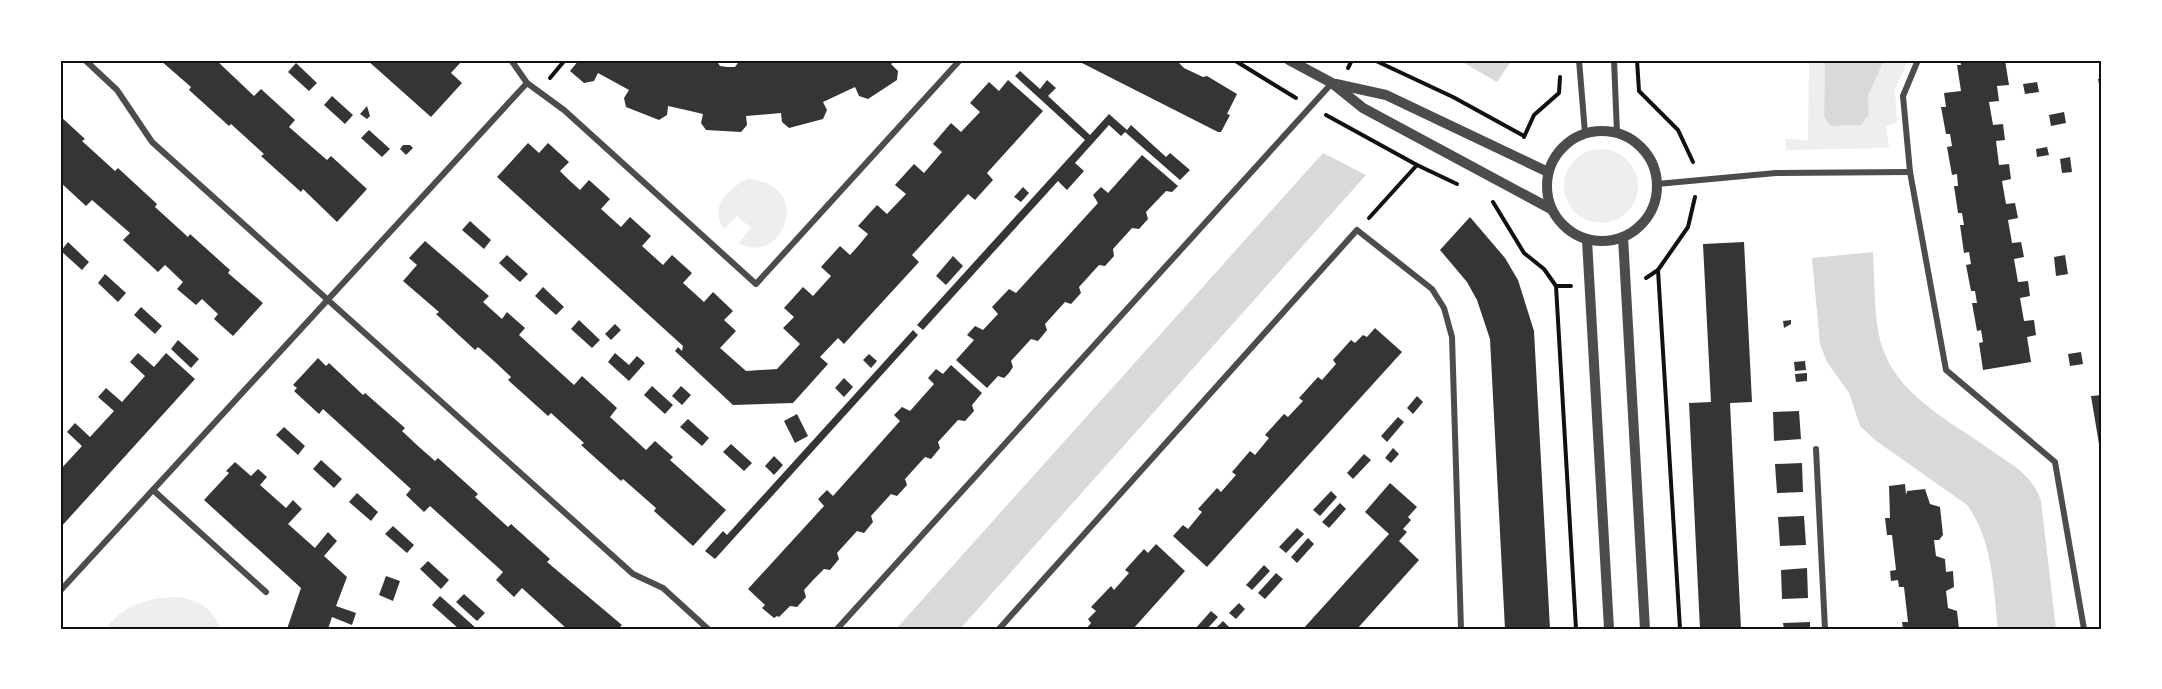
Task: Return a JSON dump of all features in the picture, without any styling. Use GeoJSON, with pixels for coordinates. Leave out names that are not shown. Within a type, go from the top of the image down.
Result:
{"type":"FeatureCollection","features":[{"type":"Feature","properties":{"kind":"street"},"geometry":{"type":"LineString","coordinates":[[85,60],[117,90],[152,142],[633,574],[663,588],[708,629]]}},
{"type":"Feature","properties":{"kind":"street"},"geometry":{"type":"LineString","coordinates":[[511,60],[528,83],[539,90],[756,284],[960,60]]}},
{"type":"Feature","properties":{"kind":"street"},"geometry":{"type":"LineString","coordinates":[[1289,60],[1332,83],[1363,108],[1551,209]]}},
{"type":"Feature","properties":{"kind":"street"},"geometry":{"type":"LineString","coordinates":[[1579,60],[1585,133]]}},
{"type":"Feature","properties":{"kind":"street"},"geometry":{"type":"LineString","coordinates":[[1614,60],[1617,133]]}},
{"type":"Feature","properties":{"kind":"street"},"geometry":{"type":"LineString","coordinates":[[1918,60],[1903,96],[1910,172],[1946,370],[2055,462],[2084,629]]}},
{"type":"Feature","properties":{"kind":"street"},"geometry":{"type":"LineString","coordinates":[[60,591],[528,83]]}},
{"type":"Feature","properties":{"kind":"street"},"geometry":{"type":"LineString","coordinates":[[837,629],[1332,83]]}},
{"type":"Feature","properties":{"kind":"street"},"geometry":{"type":"LineString","coordinates":[[1332,83],[1386,95],[1548,172]]}},
{"type":"Feature","properties":{"kind":"street"},"geometry":{"type":"LineString","coordinates":[[1605,130],[1617,133],[1637,144],[1649,157],[1657,184],[1651,211],[1643,222],[1623,237],[1600,242],[1587,240],[1566,229],[1551,209],[1547,194],[1548,172],[1559,150],[1585,133],[1605,130]]}},
{"type":"Feature","properties":{"kind":"street"},"geometry":{"type":"LineString","coordinates":[[1657,184],[1776,174],[1910,172]]}},
{"type":"Feature","properties":{"kind":"street"},"geometry":{"type":"LineString","coordinates":[[999,629],[1357,231],[1432,290],[1444,308],[1452,337],[1461,629]]}},
{"type":"Feature","properties":{"kind":"street"},"geometry":{"type":"LineString","coordinates":[[1623,237],[1645,629]]}},
{"type":"Feature","properties":{"kind":"street"},"geometry":{"type":"LineString","coordinates":[[1587,240],[1609,629]]}},
{"type":"Feature","properties":{"kind":"street"},"geometry":{"type":"LineString","coordinates":[[1816,449],[1825,629]]}},
{"type":"Feature","properties":{"kind":"street"},"geometry":{"type":"LineString","coordinates":[[153,490],[266,592]]}},
{"type":"Feature","properties":{"kind":"path"},"geometry":{"type":"LineString","coordinates":[[539,90],[565,60]]}},
{"type":"Feature","properties":{"kind":"path"},"geometry":{"type":"LineString","coordinates":[[1234,60],[1310,106],[1417,165],[1468,189]]}},
{"type":"Feature","properties":{"kind":"path"},"geometry":{"type":"LineString","coordinates":[[1374,60],[1453,97],[1525,136]]}},
{"type":"Feature","properties":{"kind":"path"},"geometry":{"type":"LineString","coordinates":[[1637,60],[1639,92]]}},
{"type":"Feature","properties":{"kind":"path"},"geometry":{"type":"LineString","coordinates":[[1357,231],[1417,165]]}},
{"type":"Feature","properties":{"kind":"path"},"geometry":{"type":"LineString","coordinates":[[1485,198],[1492,202],[1524,254],[1544,269],[1556,286],[1575,629]]}},
{"type":"Feature","properties":{"kind":"path"},"geometry":{"type":"LineString","coordinates":[[1658,270],[1680,629]]}},
{"type":"Feature","properties":{"kind":"shaded area"},"geometry":{"type":"Polygon","coordinates":[[[1459,60],[1512,60],[1497,82],[1459,60]]]}},
{"type":"Feature","properties":{"kind":"shaded area"},"geometry":{"type":"Polygon","coordinates":[[[1809,60],[1825,60],[1824,116],[1830,126],[1861,125],[1869,115],[1868,96],[1884,60],[1908,60],[1895,90],[1897,123],[1886,126],[1889,148],[1786,150],[1786,139],[1808,140],[1809,60]]]}},
{"type":"Feature","properties":{"kind":"shaded area"},"geometry":{"type":"Polygon","coordinates":[[[1825,60],[1884,60],[1868,96],[1869,115],[1861,125],[1830,126],[1824,116],[1825,60]]]}},
{"type":"Feature","properties":{"kind":"shaded area"},"geometry":{"type":"Polygon","coordinates":[[[1601,149],[1622,155],[1632,165],[1638,186],[1632,207],[1622,217],[1601,223],[1580,217],[1570,207],[1564,186],[1570,165],[1580,155],[1601,149]]]}},
{"type":"Feature","properties":{"kind":"shaded area"},"geometry":{"type":"Polygon","coordinates":[[[1323,153],[1366,175],[960,629],[896,629],[1323,153]]]}},
{"type":"Feature","properties":{"kind":"shaded area"},"geometry":{"type":"Polygon","coordinates":[[[748,179],[769,184],[781,195],[787,208],[785,222],[779,235],[768,244],[754,248],[738,243],[751,228],[737,216],[724,229],[718,213],[728,193],[748,179]]]}},
{"type":"Feature","properties":{"kind":"shaded area"},"geometry":{"type":"Polygon","coordinates":[[[1873,252],[1878,329],[1880,341],[1892,369],[1904,384],[1932,410],[2017,468],[2038,493],[2041,501],[2056,629],[1998,629],[1987,549],[1976,519],[1967,505],[1875,440],[1860,426],[1849,393],[1827,362],[1820,344],[1812,258],[1873,252]]]}},
{"type":"Feature","properties":{"kind":"shaded area"},"geometry":{"type":"Polygon","coordinates":[[[175,597],[190,599],[203,606],[213,615],[221,629],[105,629],[120,614],[136,604],[175,597]]]}},
{"type":"Feature","properties":{"kind":"building"},"geometry":{"type":"Polygon","coordinates":[[[160,60],[216,60],[254,96],[261,89],[295,120],[289,127],[327,160],[331,156],[367,189],[337,222],[303,189],[301,192],[261,156],[264,154],[189,90],[191,87],[160,60]]]}},
{"type":"Feature","properties":{"kind":"building"},"geometry":{"type":"Polygon","coordinates":[[[367,60],[457,60],[460,63],[451,73],[462,83],[431,117],[367,60]]]}},
{"type":"Feature","properties":{"kind":"building"},"geometry":{"type":"Polygon","coordinates":[[[579,60],[716,60],[720,66],[735,67],[740,60],[896,60],[891,64],[898,71],[897,80],[868,99],[859,96],[855,87],[823,102],[827,110],[823,119],[789,128],[782,122],[781,113],[746,116],[747,125],[741,132],[706,130],[701,123],[703,114],[668,106],[667,115],[659,120],[626,107],[624,98],[629,90],[598,73],[594,81],[584,83],[570,71],[579,60]]]}},
{"type":"Feature","properties":{"kind":"building"},"geometry":{"type":"Polygon","coordinates":[[[1076,60],[1176,60],[1184,68],[1203,77],[1207,76],[1237,94],[1227,114],[1230,115],[1221,132],[1218,132],[1076,60]]]}},
{"type":"Feature","properties":{"kind":"building"},"geometry":{"type":"Polygon","coordinates":[[[1960,60],[2005,60],[2009,85],[1997,86],[1999,101],[1989,102],[1993,125],[2003,124],[2005,140],[1996,141],[1999,165],[2009,164],[2011,179],[2002,181],[2006,204],[2015,203],[2018,218],[2008,220],[2012,243],[2021,242],[2024,257],[2014,259],[2018,282],[2028,281],[2030,296],[2020,298],[2024,321],[2034,320],[2036,335],[2027,337],[2031,362],[1983,370],[1979,343],[1983,342],[1981,330],[1977,331],[1972,303],[1977,303],[1975,291],[1971,291],[1966,265],[1971,264],[1969,252],[1964,253],[1960,225],[1964,225],[1962,213],[1958,213],[1954,186],[1958,186],[1957,174],[1952,175],[1947,147],[1952,146],[1950,134],[1946,134],[1941,107],[1946,107],[1944,93],[1961,91],[1957,65],[1961,65],[1960,60]]]}},
{"type":"Feature","properties":{"kind":"building"},"geometry":{"type":"Polygon","coordinates":[[[296,63],[317,83],[309,91],[288,72],[296,63]]]}},
{"type":"Feature","properties":{"kind":"building"},"geometry":{"type":"Polygon","coordinates":[[[1020,71],[1040,89],[1047,80],[1056,88],[1048,96],[1090,135],[1109,114],[1127,130],[1131,125],[1166,157],[1170,153],[1190,170],[1180,180],[1125,132],[1121,136],[1109,125],[1075,163],[1084,171],[1067,190],[1058,181],[923,330],[917,325],[1085,140],[1015,76],[1020,71]]]}},
{"type":"Feature","properties":{"kind":"building"},"geometry":{"type":"Polygon","coordinates":[[[2102,78],[2102,94],[2101,94],[2098,79],[2102,78]]]}},
{"type":"Feature","properties":{"kind":"building"},"geometry":{"type":"Polygon","coordinates":[[[1008,80],[1043,111],[987,173],[993,180],[975,200],[968,194],[912,255],[919,262],[844,344],[838,338],[820,357],[828,364],[793,403],[733,405],[675,351],[678,347],[682,351],[683,346],[497,177],[528,143],[539,153],[548,143],[569,162],[560,171],[570,181],[580,190],[589,180],[610,199],[601,209],[621,227],[630,217],[651,236],[642,246],[663,265],[672,255],[692,273],[683,283],[704,302],[713,292],[733,311],[724,320],[736,331],[720,348],[746,371],[777,369],[800,344],[783,328],[794,317],[784,308],[803,287],[813,296],[831,276],[821,267],[840,246],[850,255],[868,234],[858,226],[877,205],[887,214],[906,194],[895,185],[914,164],[924,173],[942,152],[933,144],[951,123],[961,132],[980,112],[970,103],[989,82],[999,91],[1008,80]]]}},
{"type":"Feature","properties":{"kind":"building"},"geometry":{"type":"Polygon","coordinates":[[[2037,82],[2039,92],[2025,94],[2023,84],[2037,82]]]}},
{"type":"Feature","properties":{"kind":"building"},"geometry":{"type":"Polygon","coordinates":[[[332,96],[353,115],[345,124],[324,105],[332,96]]]}},
{"type":"Feature","properties":{"kind":"building"},"geometry":{"type":"Polygon","coordinates":[[[367,106],[370,116],[367,119],[360,114],[367,106]]]}},
{"type":"Feature","properties":{"kind":"building"},"geometry":{"type":"Polygon","coordinates":[[[2064,112],[2066,123],[2051,126],[2049,115],[2064,112]]]}},
{"type":"Feature","properties":{"kind":"building"},"geometry":{"type":"Polygon","coordinates":[[[60,116],[85,139],[82,141],[115,171],[118,168],[157,204],[155,207],[188,237],[190,234],[230,270],[228,273],[263,303],[233,336],[214,319],[218,314],[202,299],[196,305],[177,289],[183,282],[165,265],[158,272],[123,240],[130,233],[92,200],[86,206],[60,182],[60,116]]]}},
{"type":"Feature","properties":{"kind":"building"},"geometry":{"type":"Polygon","coordinates":[[[369,130],[390,149],[382,157],[361,138],[369,130]]]}},
{"type":"Feature","properties":{"kind":"building"},"geometry":{"type":"Polygon","coordinates":[[[403,145],[410,145],[413,148],[406,155],[400,149],[403,145]]]}},
{"type":"Feature","properties":{"kind":"building"},"geometry":{"type":"Polygon","coordinates":[[[2047,147],[2049,155],[2037,157],[2036,149],[2047,147]]]}},
{"type":"Feature","properties":{"kind":"building"},"geometry":{"type":"Polygon","coordinates":[[[1142,155],[1178,186],[1172,192],[1166,191],[1146,212],[1148,219],[1139,229],[1132,228],[1113,249],[1114,256],[1105,266],[1099,265],[1079,287],[1081,293],[1071,304],[1065,302],[1045,324],[1047,330],[1038,341],[1031,339],[1011,361],[1013,367],[1009,373],[1004,378],[998,376],[987,388],[956,360],[974,340],[967,335],[975,326],[983,330],[998,314],[992,307],[1009,289],[1016,293],[1098,203],[1093,195],[1101,187],[1108,193],[1142,155]]]}},
{"type":"Feature","properties":{"kind":"building"},"geometry":{"type":"Polygon","coordinates":[[[2070,157],[2072,172],[2062,173],[2060,159],[2070,157]]]}},
{"type":"Feature","properties":{"kind":"building"},"geometry":{"type":"Polygon","coordinates":[[[1023,187],[1029,193],[1021,202],[1014,197],[1023,187]]]}},
{"type":"Feature","properties":{"kind":"building"},"geometry":{"type":"Polygon","coordinates":[[[1470,217],[1505,258],[1518,280],[1534,331],[1550,629],[1505,629],[1490,339],[1477,300],[1467,282],[1440,250],[1470,217]]]}},
{"type":"Feature","properties":{"kind":"building"},"geometry":{"type":"Polygon","coordinates":[[[470,221],[491,240],[484,249],[462,230],[470,221]]]}},
{"type":"Feature","properties":{"kind":"building"},"geometry":{"type":"Polygon","coordinates":[[[425,241],[489,296],[483,302],[502,319],[507,312],[525,328],[519,335],[574,385],[582,376],[617,408],[610,417],[646,450],[655,441],[673,457],[670,460],[726,510],[693,546],[654,511],[656,508],[623,479],[621,481],[581,445],[584,443],[551,413],[548,416],[508,380],[511,377],[495,362],[478,347],[475,350],[436,314],[439,312],[403,281],[417,265],[409,258],[425,241]]]}},
{"type":"Feature","properties":{"kind":"building"},"geometry":{"type":"Polygon","coordinates":[[[68,242],[89,262],[82,270],[61,251],[68,242]]]}},
{"type":"Feature","properties":{"kind":"building"},"geometry":{"type":"Polygon","coordinates":[[[1744,242],[1752,402],[1730,403],[1741,629],[1700,629],[1689,403],[1711,402],[1703,244],[1744,242]]]}},
{"type":"Feature","properties":{"kind":"building"},"geometry":{"type":"Polygon","coordinates":[[[507,255],[528,274],[520,282],[499,263],[507,255]]]}},
{"type":"Feature","properties":{"kind":"building"},"geometry":{"type":"Polygon","coordinates":[[[2065,255],[2068,274],[2056,276],[2054,257],[2065,255]]]}},
{"type":"Feature","properties":{"kind":"building"},"geometry":{"type":"Polygon","coordinates":[[[953,256],[963,266],[946,285],[936,276],[953,256]]]}},
{"type":"Feature","properties":{"kind":"building"},"geometry":{"type":"Polygon","coordinates":[[[105,274],[126,293],[118,302],[98,283],[105,274]]]}},
{"type":"Feature","properties":{"kind":"building"},"geometry":{"type":"Polygon","coordinates":[[[543,287],[564,307],[556,315],[535,296],[543,287]]]}},
{"type":"Feature","properties":{"kind":"building"},"geometry":{"type":"Polygon","coordinates":[[[141,307],[162,326],[155,334],[134,315],[141,307]]]}},
{"type":"Feature","properties":{"kind":"building"},"geometry":{"type":"Polygon","coordinates":[[[579,320],[600,340],[592,348],[571,329],[579,320]]]}},
{"type":"Feature","properties":{"kind":"building"},"geometry":{"type":"Polygon","coordinates":[[[1791,320],[1791,324],[1784,328],[1783,321],[1791,320]]]}},
{"type":"Feature","properties":{"kind":"building"},"geometry":{"type":"Polygon","coordinates":[[[615,324],[621,330],[611,340],[605,334],[615,324]]]}},
{"type":"Feature","properties":{"kind":"building"},"geometry":{"type":"Polygon","coordinates":[[[1375,328],[1402,352],[1207,567],[1173,536],[1183,525],[1188,529],[1202,512],[1198,509],[1217,488],[1221,492],[1236,475],[1232,472],[1250,451],[1255,455],[1269,438],[1265,435],[1284,414],[1288,417],[1303,401],[1299,398],[1318,377],[1322,380],[1336,364],[1333,360],[1351,340],[1355,343],[1363,335],[1367,337],[1375,328]]]}},
{"type":"Feature","properties":{"kind":"building"},"geometry":{"type":"Polygon","coordinates":[[[913,330],[918,335],[715,559],[705,551],[723,531],[727,535],[913,330]]]}},
{"type":"Feature","properties":{"kind":"building"},"geometry":{"type":"Polygon","coordinates":[[[178,340],[199,359],[191,368],[171,349],[178,340]]]}},
{"type":"Feature","properties":{"kind":"building"},"geometry":{"type":"Polygon","coordinates":[[[2081,352],[2083,364],[2070,366],[2068,354],[2081,352]]]}},
{"type":"Feature","properties":{"kind":"building"},"geometry":{"type":"Polygon","coordinates":[[[138,353],[154,367],[166,353],[195,379],[60,528],[60,470],[82,446],[67,432],[75,423],[90,437],[114,411],[98,397],[106,388],[122,402],[145,376],[130,362],[138,353]]]}},
{"type":"Feature","properties":{"kind":"building"},"geometry":{"type":"Polygon","coordinates":[[[615,353],[629,365],[637,356],[645,363],[629,381],[608,362],[615,353]]]}},
{"type":"Feature","properties":{"kind":"building"},"geometry":{"type":"Polygon","coordinates":[[[869,354],[877,361],[871,368],[863,360],[869,354]]]}},
{"type":"Feature","properties":{"kind":"building"},"geometry":{"type":"Polygon","coordinates":[[[318,358],[326,366],[329,363],[363,395],[365,393],[405,428],[402,431],[418,446],[435,461],[438,458],[478,494],[475,497],[508,527],[511,524],[550,559],[547,562],[622,625],[618,629],[567,629],[522,588],[514,597],[496,580],[503,572],[430,506],[424,512],[406,495],[411,489],[323,409],[319,414],[294,391],[297,388],[293,385],[318,358]]]}},
{"type":"Feature","properties":{"kind":"building"},"geometry":{"type":"Polygon","coordinates":[[[1805,361],[1806,370],[1795,371],[1794,362],[1805,361]]]}},
{"type":"Feature","properties":{"kind":"building"},"geometry":{"type":"Polygon","coordinates":[[[951,365],[982,393],[972,405],[974,411],[965,421],[958,420],[938,442],[940,448],[931,459],[925,457],[905,479],[907,485],[897,496],[891,494],[871,516],[873,522],[864,533],[857,531],[837,553],[839,559],[830,570],[824,569],[804,590],[806,597],[797,607],[790,606],[779,617],[774,618],[762,608],[765,605],[748,589],[824,506],[818,499],[827,490],[833,496],[900,421],[894,415],[902,407],[910,411],[934,384],[928,378],[936,369],[943,374],[951,365]]]}},
{"type":"Feature","properties":{"kind":"building"},"geometry":{"type":"Polygon","coordinates":[[[1807,373],[1807,381],[1796,382],[1795,374],[1807,373]]]}},
{"type":"Feature","properties":{"kind":"building"},"geometry":{"type":"Polygon","coordinates":[[[844,378],[853,387],[844,397],[835,388],[844,378]]]}},
{"type":"Feature","properties":{"kind":"building"},"geometry":{"type":"Polygon","coordinates":[[[652,386],[673,405],[665,414],[644,395],[652,386]]]}},
{"type":"Feature","properties":{"kind":"building"},"geometry":{"type":"Polygon","coordinates":[[[681,386],[691,395],[682,405],[672,396],[681,386]]]}},
{"type":"Feature","properties":{"kind":"building"},"geometry":{"type":"Polygon","coordinates":[[[2102,395],[2102,449],[2100,450],[2091,396],[2102,395]]]}},
{"type":"Feature","properties":{"kind":"building"},"geometry":{"type":"Polygon","coordinates":[[[1417,396],[1423,402],[1413,414],[1407,408],[1417,396]]]}},
{"type":"Feature","properties":{"kind":"building"},"geometry":{"type":"Polygon","coordinates":[[[1799,411],[1801,439],[1774,441],[1773,412],[1799,411]]]}},
{"type":"Feature","properties":{"kind":"building"},"geometry":{"type":"Polygon","coordinates":[[[797,414],[808,436],[795,443],[784,421],[797,414]]]}},
{"type":"Feature","properties":{"kind":"building"},"geometry":{"type":"Polygon","coordinates":[[[1398,417],[1404,422],[1387,442],[1381,436],[1398,417]]]}},
{"type":"Feature","properties":{"kind":"building"},"geometry":{"type":"Polygon","coordinates":[[[688,419],[709,438],[702,446],[680,427],[688,419]]]}},
{"type":"Feature","properties":{"kind":"building"},"geometry":{"type":"Polygon","coordinates":[[[284,427],[305,446],[298,455],[276,435],[284,427]]]}},
{"type":"Feature","properties":{"kind":"building"},"geometry":{"type":"Polygon","coordinates":[[[731,444],[752,463],[744,471],[723,452],[731,444]]]}},
{"type":"Feature","properties":{"kind":"building"},"geometry":{"type":"Polygon","coordinates":[[[1393,448],[1399,454],[1391,463],[1385,458],[1393,448]]]}},
{"type":"Feature","properties":{"kind":"building"},"geometry":{"type":"Polygon","coordinates":[[[1364,454],[1371,460],[1353,479],[1347,473],[1364,454]]]}},
{"type":"Feature","properties":{"kind":"building"},"geometry":{"type":"Polygon","coordinates":[[[774,456],[783,465],[774,475],[765,466],[774,456]]]}},
{"type":"Feature","properties":{"kind":"building"},"geometry":{"type":"Polygon","coordinates":[[[321,460],[342,479],[334,488],[313,469],[321,460]]]}},
{"type":"Feature","properties":{"kind":"building"},"geometry":{"type":"Polygon","coordinates":[[[235,462],[251,476],[258,469],[267,477],[260,485],[286,508],[293,500],[302,509],[288,524],[315,548],[328,532],[337,541],[324,556],[347,577],[336,606],[356,613],[352,625],[332,617],[328,629],[287,629],[301,588],[204,500],[229,473],[226,471],[235,462]]]}},
{"type":"Feature","properties":{"kind":"building"},"geometry":{"type":"Polygon","coordinates":[[[1802,463],[1803,492],[1777,493],[1775,464],[1802,463]]]}},
{"type":"Feature","properties":{"kind":"building"},"geometry":{"type":"Polygon","coordinates":[[[1390,483],[1417,507],[1408,517],[1411,520],[1403,529],[1407,532],[1399,541],[1419,560],[1357,629],[1303,629],[1389,534],[1365,512],[1390,483]]]}},
{"type":"Feature","properties":{"kind":"building"},"geometry":{"type":"Polygon","coordinates":[[[1905,484],[1906,495],[1907,491],[1925,489],[1930,504],[1940,507],[1943,535],[1939,540],[1934,540],[1936,556],[1945,559],[1946,572],[1953,571],[1954,587],[1946,591],[1948,608],[1957,611],[1959,629],[1903,629],[1902,622],[1908,622],[1904,587],[1899,587],[1898,580],[1891,581],[1890,571],[1896,570],[1892,535],[1887,535],[1885,518],[1890,518],[1889,486],[1905,484]]]}},
{"type":"Feature","properties":{"kind":"building"},"geometry":{"type":"Polygon","coordinates":[[[1331,491],[1337,497],[1320,516],[1313,510],[1331,491]]]}},
{"type":"Feature","properties":{"kind":"building"},"geometry":{"type":"Polygon","coordinates":[[[357,493],[378,512],[371,521],[349,502],[357,493]]]}},
{"type":"Feature","properties":{"kind":"building"},"geometry":{"type":"Polygon","coordinates":[[[1340,503],[1346,509],[1329,528],[1322,522],[1340,503]]]}},
{"type":"Feature","properties":{"kind":"building"},"geometry":{"type":"Polygon","coordinates":[[[1804,516],[1806,545],[1780,546],[1778,517],[1804,516]]]}},
{"type":"Feature","properties":{"kind":"building"},"geometry":{"type":"Polygon","coordinates":[[[393,526],[414,545],[407,553],[385,534],[393,526]]]}},
{"type":"Feature","properties":{"kind":"building"},"geometry":{"type":"Polygon","coordinates":[[[1297,528],[1304,534],[1286,553],[1279,547],[1297,528]]]}},
{"type":"Feature","properties":{"kind":"building"},"geometry":{"type":"Polygon","coordinates":[[[1308,538],[1314,544],[1297,563],[1291,557],[1308,538]]]}},
{"type":"Feature","properties":{"kind":"building"},"geometry":{"type":"Polygon","coordinates":[[[1156,544],[1185,571],[1133,629],[1086,629],[1091,623],[1088,619],[1096,611],[1091,607],[1111,586],[1114,590],[1129,573],[1125,570],[1144,549],[1148,553],[1156,544]]]}},
{"type":"Feature","properties":{"kind":"building"},"geometry":{"type":"Polygon","coordinates":[[[428,561],[449,580],[441,589],[420,569],[428,561]]]}},
{"type":"Feature","properties":{"kind":"building"},"geometry":{"type":"Polygon","coordinates":[[[1264,565],[1270,571],[1252,590],[1246,585],[1264,565]]]}},
{"type":"Feature","properties":{"kind":"building"},"geometry":{"type":"Polygon","coordinates":[[[1807,568],[1808,598],[1782,599],[1781,570],[1807,568]]]}},
{"type":"Feature","properties":{"kind":"building"},"geometry":{"type":"Polygon","coordinates":[[[1276,573],[1283,579],[1265,599],[1258,593],[1276,573]]]}},
{"type":"Feature","properties":{"kind":"building"},"geometry":{"type":"Polygon","coordinates":[[[386,576],[400,581],[393,601],[379,595],[386,576]]]}},
{"type":"Feature","properties":{"kind":"building"},"geometry":{"type":"Polygon","coordinates":[[[464,594],[485,613],[477,621],[456,602],[464,594]]]}},
{"type":"Feature","properties":{"kind":"building"},"geometry":{"type":"Polygon","coordinates":[[[440,596],[477,629],[459,629],[432,605],[440,596]]]}},
{"type":"Feature","properties":{"kind":"building"},"geometry":{"type":"Polygon","coordinates":[[[1239,603],[1245,609],[1236,619],[1229,613],[1239,603]]]}},
{"type":"Feature","properties":{"kind":"building"},"geometry":{"type":"Polygon","coordinates":[[[1211,611],[1218,617],[1207,629],[1195,629],[1211,611]]]}},
{"type":"Feature","properties":{"kind":"building"},"geometry":{"type":"Polygon","coordinates":[[[1223,621],[1229,627],[1215,629],[1223,621]]]}},
{"type":"Feature","properties":{"kind":"building"},"geometry":{"type":"Polygon","coordinates":[[[1810,622],[1810,629],[1784,629],[1783,623],[1810,622]]]}}]}
